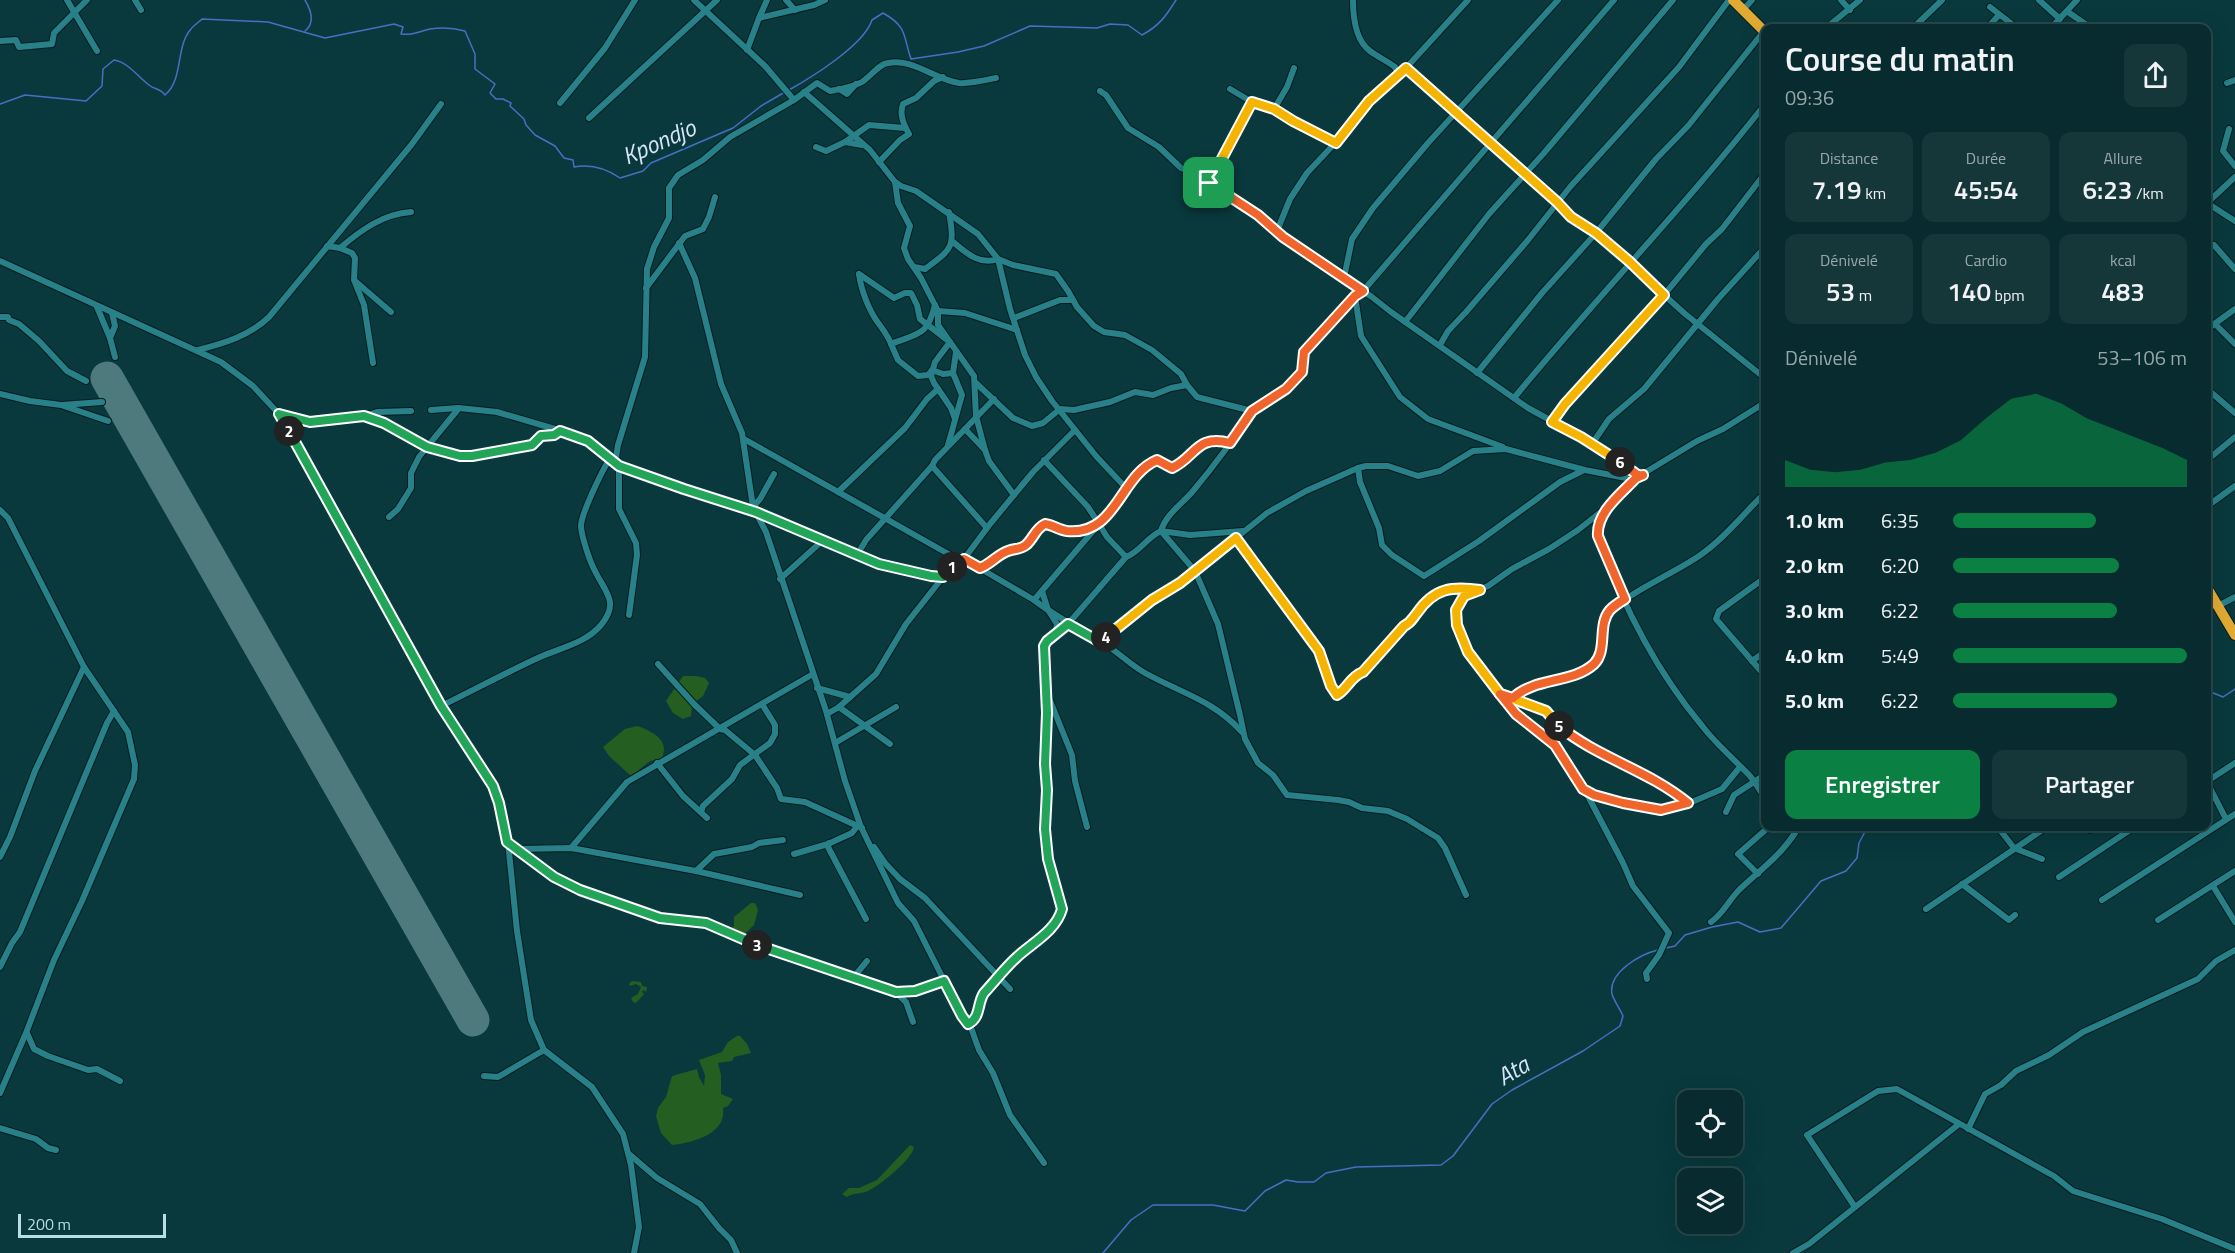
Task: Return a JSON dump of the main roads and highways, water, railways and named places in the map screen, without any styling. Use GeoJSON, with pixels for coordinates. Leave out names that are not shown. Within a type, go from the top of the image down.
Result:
{"type":"FeatureCollection","features":[{"type":"Feature","properties":{"kind":"highway"},"geometry":{"type":"LineString","coordinates":[[1731,0],[1761,28]]}},
{"type":"Feature","properties":{"kind":"highway"},"geometry":{"type":"LineString","coordinates":[[2211,594],[2235,635]]}},
{"type":"Feature","properties":{"kind":"waterway"},"geometry":{"type":"LineString","coordinates":[[305,0],[311,20],[305,31]]}},
{"type":"Feature","properties":{"kind":"waterway","name":"Kpondjo"},"geometry":{"type":"LineString","coordinates":[[789,90],[848,50],[859,40],[872,20],[883,13],[901,28],[911,59],[984,46],[1030,26],[1097,28],[1110,24],[1128,25],[1142,35],[1162,20],[1176,0]]}},
{"type":"Feature","properties":{"kind":"waterway","name":"Kpondjo"},"geometry":{"type":"LineString","coordinates":[[0,104],[25,95],[86,101],[102,86],[103,69],[114,60],[128,67],[165,95],[175,80],[186,36],[202,19],[268,22],[325,38],[394,24],[403,27],[401,34],[412,34],[435,28],[453,29],[465,31],[475,54],[475,69],[495,84],[490,93],[496,99],[503,99],[511,103],[510,106],[524,119],[535,135],[555,146],[564,158],[573,160],[574,167],[599,168],[620,178],[643,171],[651,163],[733,128],[761,106],[785,92]]}},
{"type":"Feature","properties":{"kind":"waterway","name":"Ata"},"geometry":{"type":"LineString","coordinates":[[2211,692],[2223,697],[2235,689]]}},
{"type":"Feature","properties":{"kind":"waterway","name":"Ata"},"geometry":{"type":"LineString","coordinates":[[1666,948],[1675,946],[1685,935],[1738,922],[1760,932],[1781,928],[1821,881],[1846,871],[1857,858],[1859,843],[1865,831]]}},
{"type":"Feature","properties":{"kind":"waterway","name":"Ata"},"geometry":{"type":"LineString","coordinates":[[1103,1253],[1131,1220],[1153,1205],[1213,1205],[1245,1211],[1265,1191],[1286,1180],[1314,1182],[1326,1173],[1356,1167],[1441,1165],[1453,1156],[1492,1104],[1512,1090],[1583,1051],[1620,1026],[1623,1016],[1612,994],[1615,978],[1627,965],[1643,955],[1658,950]]}}]}
